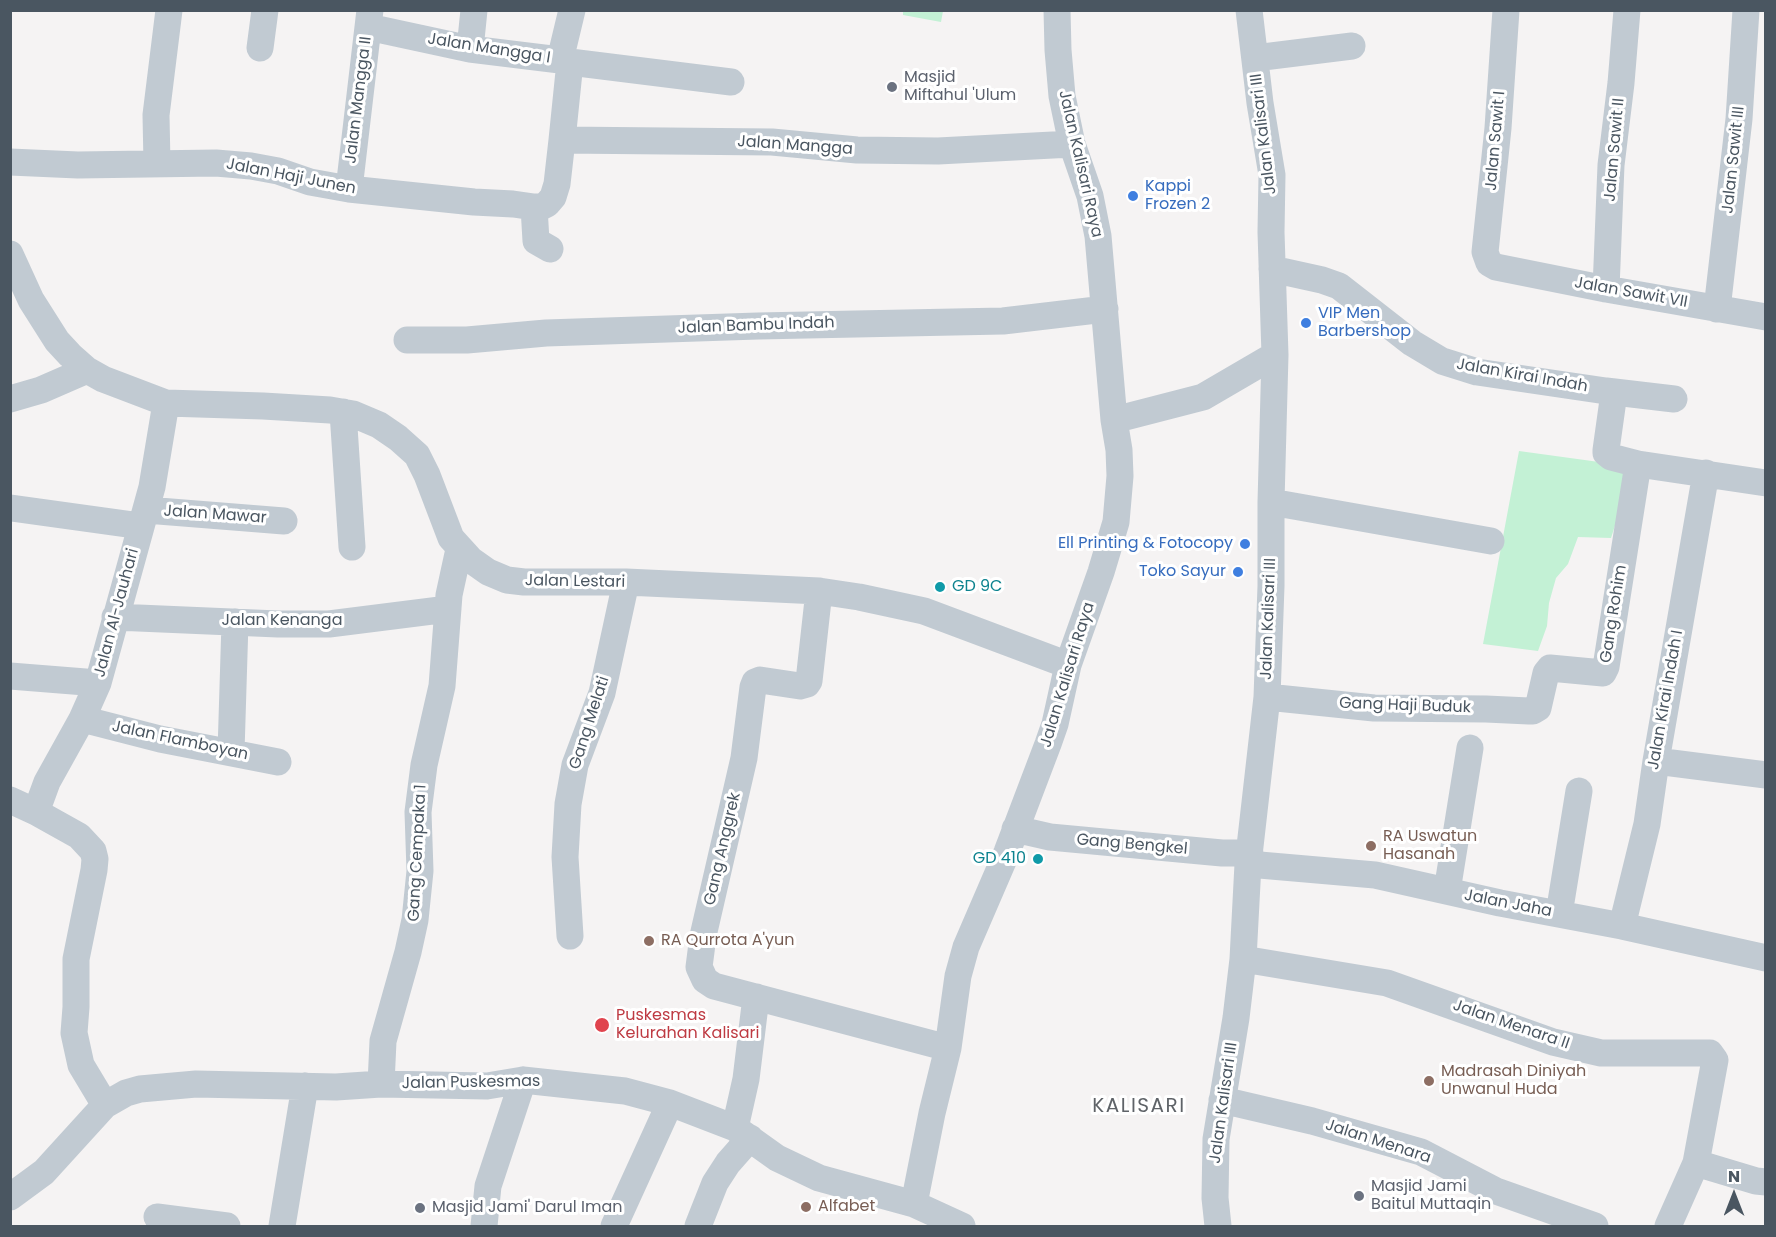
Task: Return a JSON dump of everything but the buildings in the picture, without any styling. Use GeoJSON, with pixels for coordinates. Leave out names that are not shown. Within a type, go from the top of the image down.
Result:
{"type":"FeatureCollection","features":[{"type":"Feature","properties":{"kind":"street"},"geometry":{"type":"LineString","coordinates":[[157,164],[156,114],[169,10]]}},
{"type":"Feature","properties":{"kind":"street"},"geometry":{"type":"LineString","coordinates":[[260,48],[265,10]]}},
{"type":"Feature","properties":{"kind":"street"},"geometry":{"type":"LineString","coordinates":[[470,49],[474,10]]}},
{"type":"Feature","properties":{"kind":"street"},"geometry":{"type":"LineString","coordinates":[[573,10],[565,61],[731,82]]}},
{"type":"Feature","properties":{"kind":"street","name":"Jalan Kalisari Raya"},"geometry":{"type":"LineString","coordinates":[[914,1204],[948,1048],[958,976],[966,947],[1016,829],[1055,724],[1068,664],[1101,572],[1116,522],[1120,476],[1119,450],[1114,420],[1095,214],[1072,144],[1062,96],[1057,10]]}},
{"type":"Feature","properties":{"kind":"street","name":"Jalan Kalisari III"},"geometry":{"type":"LineString","coordinates":[[1218,1227],[1215,1198],[1216,1139],[1236,1018],[1243,959],[1249,859],[1267,697],[1271,586],[1275,355],[1272,175],[1260,102],[1249,10]]}},
{"type":"Feature","properties":{"kind":"street","name":"Jalan Sawit I"},"geometry":{"type":"LineString","coordinates":[[1496,267],[1489,263],[1485,252],[1498,128],[1506,10]]}},
{"type":"Feature","properties":{"kind":"street","name":"Jalan Sawit II"},"geometry":{"type":"LineString","coordinates":[[1606,289],[1611,165],[1627,10]]}},
{"type":"Feature","properties":{"kind":"street","name":"Jalan Sawit III"},"geometry":{"type":"LineString","coordinates":[[1717,309],[1739,119],[1746,10]]}},
{"type":"Feature","properties":{"kind":"street","name":"Jalan Mangga I"},"geometry":{"type":"LineString","coordinates":[[369,19],[470,49],[565,61],[562,140]]}},
{"type":"Feature","properties":{"kind":"street","name":"Jalan Mangga II"},"geometry":{"type":"LineString","coordinates":[[349,189],[369,19]]}},
{"type":"Feature","properties":{"kind":"street"},"geometry":{"type":"LineString","coordinates":[[1255,58],[1352,46]]}},
{"type":"Feature","properties":{"kind":"street"},"geometry":{"type":"LineString","coordinates":[[550,249],[536,241],[534,207],[547,204],[553,197],[557,184],[562,140]]}},
{"type":"Feature","properties":{"kind":"street","name":"Jalan Mangga"},"geometry":{"type":"LineString","coordinates":[[562,140],[772,142],[856,150],[938,151],[1072,144]]}},
{"type":"Feature","properties":{"kind":"street","name":"Jalan Haji Junen"},"geometry":{"type":"LineString","coordinates":[[10,162],[78,165],[216,163],[251,166],[278,171],[310,182],[349,189],[534,207]]}},
{"type":"Feature","properties":{"kind":"street","name":"Jalan Lestari"},"geometry":{"type":"LineString","coordinates":[[10,254],[31,300],[47,327],[70,356],[103,379],[166,403],[263,406],[343,412],[380,425],[417,455],[451,538],[459,549],[488,572],[507,580],[626,582],[819,591],[924,611],[1068,664]]}},
{"type":"Feature","properties":{"kind":"street","name":"Jalan Sawit VII"},"geometry":{"type":"LineString","coordinates":[[1496,267],[1766,317]]}},
{"type":"Feature","properties":{"kind":"street","name":"Jalan Kirai Indah"},"geometry":{"type":"LineString","coordinates":[[1272,269],[1339,286],[1412,344],[1442,361],[1477,372],[1606,391],[1613,400],[1606,453],[1611,457],[1638,464],[1766,483]]}},
{"type":"Feature","properties":{"kind":"street","name":"Jalan Bambu Indah"},"geometry":{"type":"LineString","coordinates":[[407,340],[467,340],[546,333],[758,326],[1003,321],[1105,309]]}},
{"type":"Feature","properties":{"kind":"street"},"geometry":{"type":"LineString","coordinates":[[1114,420],[1203,397],[1275,355]]}},
{"type":"Feature","properties":{"kind":"street"},"geometry":{"type":"LineString","coordinates":[[10,399],[41,390],[87,370]]}},
{"type":"Feature","properties":{"kind":"street"},"geometry":{"type":"LineString","coordinates":[[1606,391],[1674,399]]}},
{"type":"Feature","properties":{"kind":"street","name":"Jalan Al-Jauhari"},"geometry":{"type":"LineString","coordinates":[[36,812],[46,782],[82,719],[98,683],[152,487],[166,403]]}},
{"type":"Feature","properties":{"kind":"street"},"geometry":{"type":"LineString","coordinates":[[343,412],[352,547]]}},
{"type":"Feature","properties":{"kind":"street","name":"Gang Rohim"},"geometry":{"type":"LineString","coordinates":[[1539,703],[1546,673],[1550,668],[1600,674],[1605,670],[1638,464]]}},
{"type":"Feature","properties":{"kind":"street","name":"Jalan Kirai Indah I"},"geometry":{"type":"LineString","coordinates":[[1622,926],[1647,824],[1706,473]]}},
{"type":"Feature","properties":{"kind":"street"},"geometry":{"type":"LineString","coordinates":[[1271,502],[1491,541]]}},
{"type":"Feature","properties":{"kind":"street","name":"Jalan Mawar"},"geometry":{"type":"LineString","coordinates":[[11,508],[143,518],[284,521]]}},
{"type":"Feature","properties":{"kind":"street","name":"Gang Cempaka 1"},"geometry":{"type":"LineString","coordinates":[[381,1084],[382,1041],[415,920],[420,871],[418,812],[424,765],[442,686],[448,609],[459,549]]}},
{"type":"Feature","properties":{"kind":"street","name":"Gang Melati"},"geometry":{"type":"LineString","coordinates":[[570,936],[565,857],[568,804],[575,765],[602,693],[626,582]]}},
{"type":"Feature","properties":{"kind":"street","name":"Gang Anggrek"},"geometry":{"type":"LineString","coordinates":[[819,591],[807,684],[800,686],[765,680],[755,682],[753,687],[744,758],[703,936],[699,968],[705,980],[714,986],[948,1048]]}},
{"type":"Feature","properties":{"kind":"street","name":"Jalan Kenanga"},"geometry":{"type":"LineString","coordinates":[[115,616],[329,624],[448,609]]}},
{"type":"Feature","properties":{"kind":"street"},"geometry":{"type":"LineString","coordinates":[[231,753],[235,622]]}},
{"type":"Feature","properties":{"kind":"street"},"geometry":{"type":"LineString","coordinates":[[10,676],[98,683]]}},
{"type":"Feature","properties":{"kind":"street","name":"Gang Haji Buduk"},"geometry":{"type":"LineString","coordinates":[[1267,697],[1374,708],[1533,711],[1538,708],[1539,703]]}},
{"type":"Feature","properties":{"kind":"street","name":"Jalan Flamboyan"},"geometry":{"type":"LineString","coordinates":[[82,719],[160,739],[278,762]]}},
{"type":"Feature","properties":{"kind":"street"},"geometry":{"type":"LineString","coordinates":[[1447,891],[1470,748]]}},
{"type":"Feature","properties":{"kind":"street"},"geometry":{"type":"LineString","coordinates":[[1656,761],[1766,775]]}},
{"type":"Feature","properties":{"kind":"street"},"geometry":{"type":"LineString","coordinates":[[1559,914],[1579,791]]}},
{"type":"Feature","properties":{"kind":"street"},"geometry":{"type":"LineString","coordinates":[[10,800],[79,836],[93,851],[94,870],[76,959],[74,1033],[81,1065],[105,1105]]}},
{"type":"Feature","properties":{"kind":"street","name":"Gang Bengkel"},"geometry":{"type":"LineString","coordinates":[[1016,829],[1050,837],[1210,852],[1249,859]]}},
{"type":"Feature","properties":{"kind":"street","name":"Jalan Jaha"},"geometry":{"type":"LineString","coordinates":[[1249,859],[1376,875],[1766,958]]}},
{"type":"Feature","properties":{"kind":"street","name":"Jalan Menara II"},"geometry":{"type":"LineString","coordinates":[[1243,959],[1387,983],[1553,1042],[1601,1053],[1710,1053],[1715,1060],[1696,1163],[1668,1227]]}},
{"type":"Feature","properties":{"kind":"street"},"geometry":{"type":"LineString","coordinates":[[698,1227],[716,1183],[742,1133],[756,997]]}},
{"type":"Feature","properties":{"kind":"street"},"geometry":{"type":"LineString","coordinates":[[484,1227],[488,1186],[523,1080]]}},
{"type":"Feature","properties":{"kind":"street","name":"Jalan Puskesmas"},"geometry":{"type":"LineString","coordinates":[[10,1197],[44,1172],[105,1105],[126,1093],[140,1089],[178,1084],[336,1087],[381,1084],[487,1086],[523,1080],[625,1091],[670,1103],[742,1133],[777,1158],[819,1178],[914,1204]]}},
{"type":"Feature","properties":{"kind":"street"},"geometry":{"type":"LineString","coordinates":[[282,1227],[305,1086]]}},
{"type":"Feature","properties":{"kind":"street","name":"Jalan Menara"},"geometry":{"type":"LineString","coordinates":[[1222,1100],[1312,1121],[1421,1152],[1496,1191],[1584,1225]]}},
{"type":"Feature","properties":{"kind":"street"},"geometry":{"type":"LineString","coordinates":[[614,1227],[670,1103]]}},
{"type":"Feature","properties":{"kind":"street"},"geometry":{"type":"LineString","coordinates":[[1696,1163],[1766,1182]]}},
{"type":"Feature","properties":{"kind":"street"},"geometry":{"type":"LineString","coordinates":[[914,1204],[962,1227]]}},
{"type":"Feature","properties":{"kind":"street"},"geometry":{"type":"LineString","coordinates":[[157,1217],[227,1227]]}},
{"type":"Feature","properties":{"kind":"green space"},"geometry":{"type":"Polygon","coordinates":[[[903,10],[943,11],[941,22],[903,15],[903,10]]]}},
{"type":"Feature","properties":{"kind":"green space"},"geometry":{"type":"Polygon","coordinates":[[[1519,451],[1621,465],[1630,470],[1611,538],[1578,537],[1568,564],[1556,578],[1549,603],[1547,626],[1538,651],[1483,644],[1519,451]]]}},
{"type":"Feature","properties":{"kind":"place","name":"Masjid Miftahul 'Ulum"},"geometry":{"type":"Point","coordinates":[892,87]}},
{"type":"Feature","properties":{"kind":"place","name":"Kappi Frozen 2"},"geometry":{"type":"Point","coordinates":[1133,196]}},
{"type":"Feature","properties":{"kind":"place","name":"VIP Men Barbershop"},"geometry":{"type":"Point","coordinates":[1306,323]}},
{"type":"Feature","properties":{"kind":"place","name":"Ell Printing & Fotocopy"},"geometry":{"type":"Point","coordinates":[1245,544]}},
{"type":"Feature","properties":{"kind":"place","name":"Toko Sayur"},"geometry":{"type":"Point","coordinates":[1238,572]}},
{"type":"Feature","properties":{"kind":"place","name":"GD 9C"},"geometry":{"type":"Point","coordinates":[940,587]}},
{"type":"Feature","properties":{"kind":"place","name":"RA Uswatun Hasanah"},"geometry":{"type":"Point","coordinates":[1371,846]}},
{"type":"Feature","properties":{"kind":"place","name":"GD 410"},"geometry":{"type":"Point","coordinates":[1038,859]}},
{"type":"Feature","properties":{"kind":"place","name":"RA Qurrota A'yun"},"geometry":{"type":"Point","coordinates":[649,941]}},
{"type":"Feature","properties":{"kind":"place","name":"Puskesmas Kelurahan Kalisari"},"geometry":{"type":"Point","coordinates":[602,1025]}},
{"type":"Feature","properties":{"kind":"place","name":"Madrasah Diniyah Unwanul Huda"},"geometry":{"type":"Point","coordinates":[1429,1081]}},
{"type":"Feature","properties":{"kind":"place","name":"Masjid Jami Baitul Muttaqin"},"geometry":{"type":"Point","coordinates":[1359,1196]}},
{"type":"Feature","properties":{"kind":"place","name":"Alfabet"},"geometry":{"type":"Point","coordinates":[806,1207]}},
{"type":"Feature","properties":{"kind":"place","name":"Masjid Jami' Darul Iman"},"geometry":{"type":"Point","coordinates":[420,1208]}},
{"type":"Feature","properties":{"kind":"district","name":"KALISARI"},"geometry":{"type":"Point","coordinates":[1139,1107]}}]}
